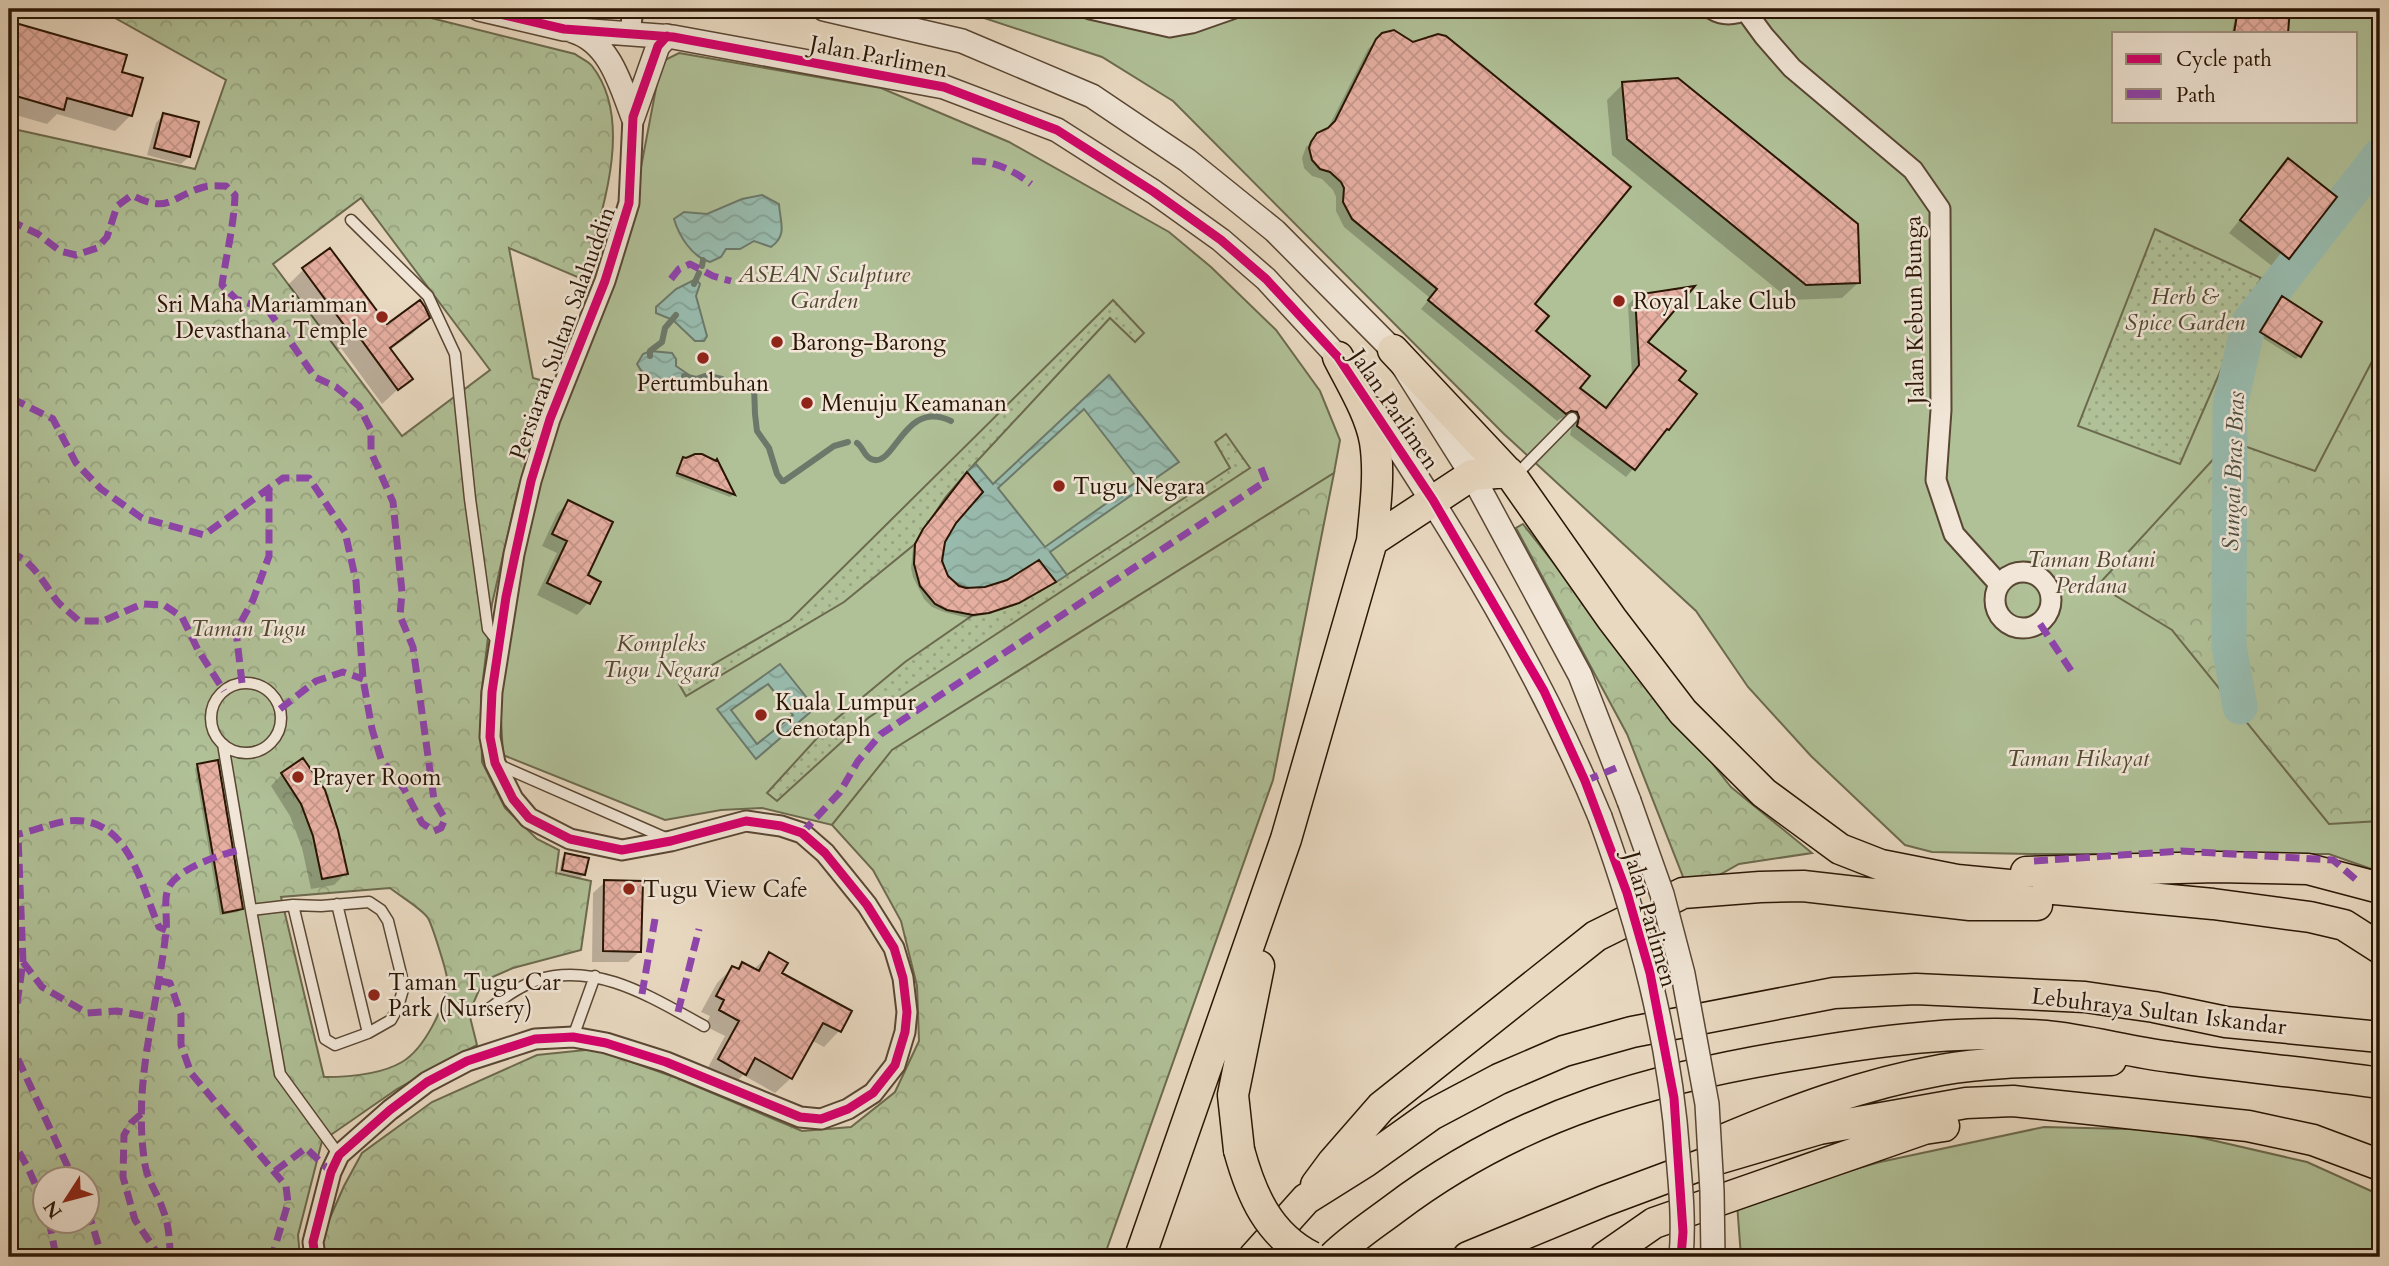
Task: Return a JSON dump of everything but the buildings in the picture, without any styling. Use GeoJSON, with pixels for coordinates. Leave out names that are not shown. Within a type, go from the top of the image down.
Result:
{"type":"FeatureCollection","features":[{"type":"Feature","properties":{"kind":"main road"},"geometry":{"type":"LineString","coordinates":[[1393,350],[1511,475],[1612,619],[1683,712],[1764,793],[1840,849],[1881,865],[1957,880],[2213,904],[2310,917],[2344,925],[2380,948]]}},
{"type":"Feature","properties":{"kind":"main road"},"geometry":{"type":"LineString","coordinates":[[1140,1257],[1286,839],[1372,541],[1377,490],[1375,442],[1364,411],[1338,356]]}},
{"type":"Feature","properties":{"kind":"main road"},"geometry":{"type":"LineString","coordinates":[[1372,541],[1472,475],[1511,475]]}},
{"type":"Feature","properties":{"kind":"main road"},"geometry":{"type":"LineString","coordinates":[[1286,839],[1233,1095],[1239,1150],[1248,1184],[1261,1211],[1282,1236],[1311,1257]]}},
{"type":"Feature","properties":{"kind":"main road"},"geometry":{"type":"LineString","coordinates":[[1957,880],[2039,870],[2217,867],[2308,869],[2380,888]]}},
{"type":"Feature","properties":{"kind":"main road"},"geometry":{"type":"LineString","coordinates":[[1306,1199],[1333,1162],[1381,1107],[1596,936],[1683,893],[1803,886],[1970,905],[2213,904]]}},
{"type":"Feature","properties":{"kind":"main road","name":"Lebuhraya Sultan Iskandar"},"geometry":{"type":"LineString","coordinates":[[1254,1257],[1306,1199],[1365,1162],[1431,1115],[1499,1079],[1564,1051],[1632,1032],[1835,993],[1916,989],[2085,997],[2154,1007],[2226,1022],[2380,1036]]}},
{"type":"Feature","properties":{"kind":"main road","name":"Lebuhraya Sultan Iskandar"},"geometry":{"type":"LineString","coordinates":[[1333,1257],[1424,1186],[1472,1156],[1544,1121],[1616,1094],[1763,1060],[1894,1039],[1970,1034],[2047,1036],[2171,1057],[2380,1083]]}},
{"type":"Feature","properties":{"kind":"main road"},"geometry":{"type":"LineString","coordinates":[[1604,1201],[1691,1154],[1791,1111],[1866,1086],[1943,1069],[2000,1063],[2171,1057]]}},
{"type":"Feature","properties":{"kind":"main road"},"geometry":{"type":"LineString","coordinates":[[2281,1069],[2380,1093]]}},
{"type":"Feature","properties":{"kind":"main road"},"geometry":{"type":"LineString","coordinates":[[1468,1257],[1604,1201],[1714,1160],[1819,1129],[1966,1103],[2013,1101],[2248,1126],[2313,1140],[2380,1165]]}},
{"type":"Feature","properties":{"kind":"main road"},"geometry":{"type":"LineString","coordinates":[[1605,1257],[1654,1223],[1924,1129],[2055,1105]]}},
{"type":"Feature","properties":{"kind":"street","name":"Jalan Parlimen"},"geometry":{"type":"LineString","coordinates":[[479,9],[564,29],[667,36],[944,87],[1057,130],[1221,240],[1266,279],[1338,356],[1433,500],[1544,691],[1600,817],[1628,893],[1650,973],[1674,1098],[1683,1232],[1681,1257]]}},
{"type":"Feature","properties":{"kind":"street"},"geometry":{"type":"LineString","coordinates":[[629,33],[633,9]]}},
{"type":"Feature","properties":{"kind":"street","name":"Jalan Parlimen"},"geometry":{"type":"LineString","coordinates":[[824,9],[962,41],[1092,96],[1187,160],[1275,231],[1393,350],[1472,475],[1580,675],[1662,894],[1679,960],[1707,1104],[1713,1257]]}},
{"type":"Feature","properties":{"kind":"street"},"geometry":{"type":"LineString","coordinates":[[1090,9],[1170,27],[1192,23],[1232,9]]}},
{"type":"Feature","properties":{"kind":"street"},"geometry":{"type":"LineString","coordinates":[[1712,9],[1731,15],[1746,10]]}},
{"type":"Feature","properties":{"kind":"street","name":"Jalan Kebun Bunga"},"geometry":{"type":"LineString","coordinates":[[1746,10],[1763,36],[1792,68],[1913,170],[1940,209],[1941,410],[1936,480],[1954,534],[1999,584]]}},
{"type":"Feature","properties":{"kind":"street"},"geometry":{"type":"LineString","coordinates":[[564,29],[582,34],[611,62],[634,117]]}},
{"type":"Feature","properties":{"kind":"street"},"geometry":{"type":"LineString","coordinates":[[634,117],[659,46],[667,36]]}},
{"type":"Feature","properties":{"kind":"street","name":"Persiaran Sultan Salahuddin"},"geometry":{"type":"LineString","coordinates":[[315,1257],[313,1242],[331,1172],[339,1155],[427,1082],[467,1061],[535,1039],[573,1037],[606,1043],[666,1062],[800,1117],[821,1119],[848,1109],[873,1093],[895,1065],[905,1032],[907,1012],[903,978],[894,948],[867,905],[825,853],[803,833],[781,826],[746,821],[671,841],[622,850],[570,839],[529,818],[513,799],[495,764],[490,737],[492,692],[512,565],[531,481],[550,419],[605,281],[629,203],[634,117]]}},
{"type":"Feature","properties":{"kind":"street"},"geometry":{"type":"LineString","coordinates":[[1544,691],[1580,675]]}},
{"type":"Feature","properties":{"kind":"lane"},"geometry":{"type":"LineString","coordinates":[[351,220],[428,296],[456,354],[470,499],[488,629],[499,643]]}},
{"type":"Feature","properties":{"kind":"lane"},"geometry":{"type":"LineString","coordinates":[[1511,475],[1572,418]]}},
{"type":"Feature","properties":{"kind":"lane"},"geometry":{"type":"LineString","coordinates":[[223,744],[231,750],[251,753],[269,746],[280,729],[281,719],[280,709],[270,692],[252,684],[232,686],[224,691],[213,708],[211,717],[216,737],[223,744],[280,1074],[339,1155]]}},
{"type":"Feature","properties":{"kind":"lane"},"geometry":{"type":"LineString","coordinates":[[495,764],[671,841]]}},
{"type":"Feature","properties":{"kind":"lane"},"geometry":{"type":"LineString","coordinates":[[251,910],[293,905],[369,902],[380,910],[388,921],[404,986],[391,1020],[368,1033],[335,1045],[325,1039],[293,905]]}},
{"type":"Feature","properties":{"kind":"lane"},"geometry":{"type":"LineString","coordinates":[[337,904],[368,1033]]}},
{"type":"Feature","properties":{"kind":"lane"},"geometry":{"type":"LineString","coordinates":[[490,1008],[512,992],[537,980],[562,975],[595,976],[642,994],[704,1026]]}},
{"type":"Feature","properties":{"kind":"lane"},"geometry":{"type":"LineString","coordinates":[[573,1037],[595,976]]}},
{"type":"Feature","properties":{"kind":"green space","name":"Taman Tugu"},"geometry":{"type":"Polygon","coordinates":[[[99,9],[395,9],[575,54],[592,66],[605,89],[612,114],[610,171],[605,200],[582,279],[509,248],[533,378],[551,383],[518,490],[492,604],[481,696],[482,762],[505,808],[537,839],[559,850],[556,873],[591,881],[581,950],[513,968],[483,981],[469,1013],[477,1045],[397,1089],[322,1141],[298,1235],[300,1257],[9,1257],[9,128],[195,169],[226,80],[99,9]],[[361,198],[273,264],[402,436],[490,370],[361,198]],[[390,888],[281,897],[324,1077],[354,1076],[402,1062],[426,1037],[439,1013],[447,979],[428,918],[390,888]]]}},
{"type":"Feature","properties":{"kind":"green space","name":"Taman Botani Perdana"},"geometry":{"type":"Polygon","coordinates":[[[957,9],[2380,9],[2380,872],[2329,854],[1932,852],[1905,845],[1811,756],[1748,687],[1696,611],[1503,433],[1173,101],[1102,57],[957,9]]]}},
{"type":"Feature","properties":{"kind":"green space"},"geometry":{"type":"Polygon","coordinates":[[[679,53],[881,88],[1009,142],[1169,232],[1211,267],[1276,330],[1320,391],[1340,440],[1334,473],[893,750],[832,825],[762,808],[721,810],[665,820],[503,755],[500,702],[521,557],[552,432],[634,204],[661,62],[679,53]]]}},
{"type":"Feature","properties":{"kind":"green space","name":"Herb & Spice Garden"},"geometry":{"type":"Polygon","coordinates":[[[2155,229],[2261,278],[2180,464],[2078,426],[2155,229]]]}},
{"type":"Feature","properties":{"kind":"green space"},"geometry":{"type":"Polygon","coordinates":[[[1113,300],[1144,333],[1135,342],[1110,318],[967,472],[945,498],[915,544],[844,602],[686,696],[679,684],[790,620],[1113,300]]]}},
{"type":"Feature","properties":{"kind":"green space"},"geometry":{"type":"Polygon","coordinates":[[[2380,346],[2380,651],[2374,692],[2380,710],[2380,821],[2329,824],[2172,630],[2098,585],[2230,441],[2315,471],[2380,346]]]}},
{"type":"Feature","properties":{"kind":"green space"},"geometry":{"type":"Polygon","coordinates":[[[1226,434],[1250,468],[868,718],[777,801],[767,793],[829,725],[905,662],[973,615],[1004,608],[1056,582],[1230,468],[1215,442],[1226,434]]]}},
{"type":"Feature","properties":{"kind":"green space"},"geometry":{"type":"Polygon","coordinates":[[[1334,473],[1273,780],[1104,1257],[324,1257],[321,1238],[362,1153],[432,1102],[537,1055],[595,1049],[677,1078],[802,1131],[851,1127],[895,1092],[919,1041],[917,986],[901,921],[873,870],[832,825],[892,750],[1334,473]]]}},
{"type":"Feature","properties":{"kind":"green space"},"geometry":{"type":"Polygon","coordinates":[[[1523,524],[1731,787],[1812,853],[1739,864],[1689,892],[1627,734],[1516,528],[1523,524]]]}},
{"type":"Feature","properties":{"kind":"green space"},"geometry":{"type":"Polygon","coordinates":[[[2044,1127],[2168,1130],[2307,1162],[2380,1195],[2380,1257],[1741,1257],[1737,1203],[1880,1162],[2044,1127]]]}},
{"type":"Feature","properties":{"kind":"water"},"geometry":{"type":"Polygon","coordinates":[[[762,195],[779,204],[781,233],[771,247],[754,241],[740,249],[726,249],[721,257],[710,262],[697,256],[687,245],[674,219],[684,212],[707,214],[742,199],[762,195]]]}},
{"type":"Feature","properties":{"kind":"water"},"geometry":{"type":"Polygon","coordinates":[[[696,279],[700,284],[696,296],[707,336],[704,341],[695,341],[673,320],[656,313],[656,307],[676,289],[696,279]]]}},
{"type":"Feature","properties":{"kind":"water"},"geometry":{"type":"Polygon","coordinates":[[[650,351],[672,353],[676,366],[689,375],[688,380],[667,384],[646,375],[637,364],[643,354],[650,351]]]}},
{"type":"Feature","properties":{"kind":"water"},"geometry":{"type":"Polygon","coordinates":[[[1109,375],[1179,462],[1050,552],[1067,575],[1056,582],[1039,560],[1008,579],[984,588],[961,586],[951,579],[944,567],[944,544],[956,523],[983,492],[967,472],[976,464],[993,484],[1109,375]],[[1084,409],[998,488],[1045,547],[1139,480],[1084,409]]]}},
{"type":"Feature","properties":{"kind":"water"},"geometry":{"type":"Polygon","coordinates":[[[780,664],[815,708],[756,759],[717,709],[780,664]],[[768,684],[731,710],[757,744],[793,715],[768,684]]]}},
{"type":"Feature","properties":{"kind":"waterway","name":"Sungai Bras Bras"},"geometry":{"type":"LineString","coordinates":[[2240,707],[2229,646],[2230,405],[2249,322],[2380,155]]}},
{"type":"Feature","properties":{"kind":"waterway"},"geometry":{"type":"LineString","coordinates":[[702,266],[703,260]]}},
{"type":"Feature","properties":{"kind":"waterway"},"geometry":{"type":"LineString","coordinates":[[694,284],[699,273]]}},
{"type":"Feature","properties":{"kind":"waterway"},"geometry":{"type":"LineString","coordinates":[[650,356],[650,351],[662,342],[665,328],[676,315]]}},
{"type":"Feature","properties":{"kind":"waterway"},"geometry":{"type":"LineString","coordinates":[[684,376],[696,379],[705,376]]}},
{"type":"Feature","properties":{"kind":"waterway"},"geometry":{"type":"LineString","coordinates":[[713,377],[722,379],[728,385],[740,381],[752,383],[754,386],[757,431],[769,448],[782,481]]}},
{"type":"Feature","properties":{"kind":"waterway"},"geometry":{"type":"LineString","coordinates":[[857,443],[869,458],[879,460],[911,426],[922,419],[935,416],[951,421]]}},
{"type":"Feature","properties":{"kind":"waterway"},"geometry":{"type":"LineString","coordinates":[[784,481],[834,446],[848,442]]}},
{"type":"Feature","properties":{"kind":"marked path"},"geometry":{"type":"LineString","coordinates":[[972,161],[1003,167],[1031,184]]}},
{"type":"Feature","properties":{"kind":"marked path"},"geometry":{"type":"LineString","coordinates":[[9,227],[17,224],[38,234],[60,251],[76,255],[97,248],[107,237],[117,206],[132,195],[144,201],[162,204],[207,186],[226,186],[235,195],[222,285],[236,299],[268,310],[315,377],[336,387],[359,406],[371,430],[371,452],[393,502],[402,592],[400,616],[413,647],[434,800],[445,819],[441,828],[434,831],[422,823],[404,789],[381,759],[372,729],[363,679],[356,581],[345,532],[309,478],[283,478],[204,535],[142,518],[101,489],[76,463],[53,419],[9,397]]}},
{"type":"Feature","properties":{"kind":"marked path"},"geometry":{"type":"LineString","coordinates":[[671,279],[679,269],[690,264],[713,276],[731,281]]}},
{"type":"Feature","properties":{"kind":"marked path"},"geometry":{"type":"LineString","coordinates":[[802,833],[840,792],[858,761],[881,734],[1266,481],[1259,463]]}},
{"type":"Feature","properties":{"kind":"marked path"},"geometry":{"type":"LineString","coordinates":[[242,683],[236,631],[253,600],[269,556],[269,487]]}},
{"type":"Feature","properties":{"kind":"marked path"},"geometry":{"type":"LineString","coordinates":[[9,553],[30,565],[57,601],[79,621],[103,621],[142,604],[164,605],[182,617],[198,650],[224,691]]}},
{"type":"Feature","properties":{"kind":"marked path"},"geometry":{"type":"LineString","coordinates":[[2040,624],[2074,675]]}},
{"type":"Feature","properties":{"kind":"marked path"},"geometry":{"type":"LineString","coordinates":[[280,709],[316,681],[343,672],[363,679]]}},
{"type":"Feature","properties":{"kind":"marked path"},"geometry":{"type":"LineString","coordinates":[[1585,781],[1616,768]]}},
{"type":"Feature","properties":{"kind":"marked path"},"geometry":{"type":"LineString","coordinates":[[9,836],[67,821],[88,822],[105,829],[129,855],[159,927],[166,930]]}},
{"type":"Feature","properties":{"kind":"marked path"},"geometry":{"type":"LineString","coordinates":[[11,1045],[23,962],[18,835]]}},
{"type":"Feature","properties":{"kind":"marked path"},"geometry":{"type":"LineString","coordinates":[[170,1257],[167,1221],[146,1171],[142,1135],[144,1076],[166,932],[166,896],[176,878],[192,867],[241,850]]}},
{"type":"Feature","properties":{"kind":"marked path"},"geometry":{"type":"LineString","coordinates":[[2034,861],[2181,851],[2333,860],[2360,883]]}},
{"type":"Feature","properties":{"kind":"marked path"},"geometry":{"type":"LineString","coordinates":[[642,994],[655,919]]}},
{"type":"Feature","properties":{"kind":"marked path"},"geometry":{"type":"LineString","coordinates":[[678,1012],[699,929]]}},
{"type":"Feature","properties":{"kind":"marked path"},"geometry":{"type":"LineString","coordinates":[[23,962],[42,987],[87,1013],[117,1011],[150,1017]]}},
{"type":"Feature","properties":{"kind":"marked path"},"geometry":{"type":"LineString","coordinates":[[160,981],[170,983],[181,1015],[181,1045],[191,1073],[286,1186],[288,1203],[272,1257]]}},
{"type":"Feature","properties":{"kind":"marked path"},"geometry":{"type":"LineString","coordinates":[[9,1040],[67,1164]]}},
{"type":"Feature","properties":{"kind":"marked path"},"geometry":{"type":"LineString","coordinates":[[141,1114],[131,1123],[124,1135],[123,1177],[135,1220],[160,1257]]}},
{"type":"Feature","properties":{"kind":"marked path"},"geometry":{"type":"LineString","coordinates":[[9,1134],[32,1177]]}},
{"type":"Feature","properties":{"kind":"marked path"},"geometry":{"type":"LineString","coordinates":[[275,1171],[306,1148],[331,1172]]}},
{"type":"Feature","properties":{"kind":"marked path"},"geometry":{"type":"LineString","coordinates":[[52,1234],[56,1257]]}},
{"type":"Feature","properties":{"kind":"marked path"},"geometry":{"type":"LineString","coordinates":[[95,1234],[102,1257]]}},
{"type":"Feature","properties":{"kind":"cycle path"},"geometry":{"type":"LineString","coordinates":[[479,9],[564,29],[673,37],[944,87],[1057,130],[1154,192],[1221,240],[1266,279],[1338,357],[1433,500],[1544,691],[1585,781],[1627,893],[1650,973],[1674,1098],[1683,1232],[1681,1257]]}},
{"type":"Feature","properties":{"kind":"cycle path"},"geometry":{"type":"LineString","coordinates":[[315,1257],[313,1242],[331,1172],[339,1155],[427,1082],[467,1061],[535,1039],[573,1037],[606,1043],[666,1062],[800,1117],[821,1119],[848,1109],[873,1093],[895,1065],[905,1032],[907,1012],[903,978],[894,948],[867,905],[825,853],[802,833],[781,826],[746,821],[671,841],[622,850],[570,839],[529,818],[513,799],[495,763],[490,737],[492,692],[506,597],[531,481],[550,419],[605,281],[629,203],[633,117],[658,46],[667,36]]}},
{"type":"Feature","properties":{"kind":"place","name":"Royal Lake Club"},"geometry":{"type":"Point","coordinates":[1619,301]}},
{"type":"Feature","properties":{"kind":"place","name":"Sri Maha Mariamman Devasthana Temple"},"geometry":{"type":"Point","coordinates":[382,317]}},
{"type":"Feature","properties":{"kind":"place","name":"Barong-Barong"},"geometry":{"type":"Point","coordinates":[777,342]}},
{"type":"Feature","properties":{"kind":"place","name":"Pertumbuhan"},"geometry":{"type":"Point","coordinates":[703,358]}},
{"type":"Feature","properties":{"kind":"place","name":"Menuju Keamanan"},"geometry":{"type":"Point","coordinates":[807,403]}},
{"type":"Feature","properties":{"kind":"place","name":"Tugu Negara"},"geometry":{"type":"Point","coordinates":[1059,486]}},
{"type":"Feature","properties":{"kind":"place","name":"Kuala Lumpur Cenotaph"},"geometry":{"type":"Point","coordinates":[761,715]}},
{"type":"Feature","properties":{"kind":"place","name":"Prayer Room"},"geometry":{"type":"Point","coordinates":[298,777]}},
{"type":"Feature","properties":{"kind":"place","name":"Tugu View Cafe"},"geometry":{"type":"Point","coordinates":[629,889]}},
{"type":"Feature","properties":{"kind":"place","name":"Taman Tugu Car Park (Nursery)"},"geometry":{"type":"Point","coordinates":[374,995]}},
{"type":"Feature","properties":{"kind":"park label","name":"ASEAN Sculpture Garden"},"geometry":{"type":"Point","coordinates":[824,287]}},
{"type":"Feature","properties":{"kind":"park label","name":"Kompleks Tugu Negara"},"geometry":{"type":"Point","coordinates":[661,656]}},
{"type":"Feature","properties":{"kind":"park label","name":"Taman Hikayat"},"geometry":{"type":"Point","coordinates":[2078,758]}}]}
